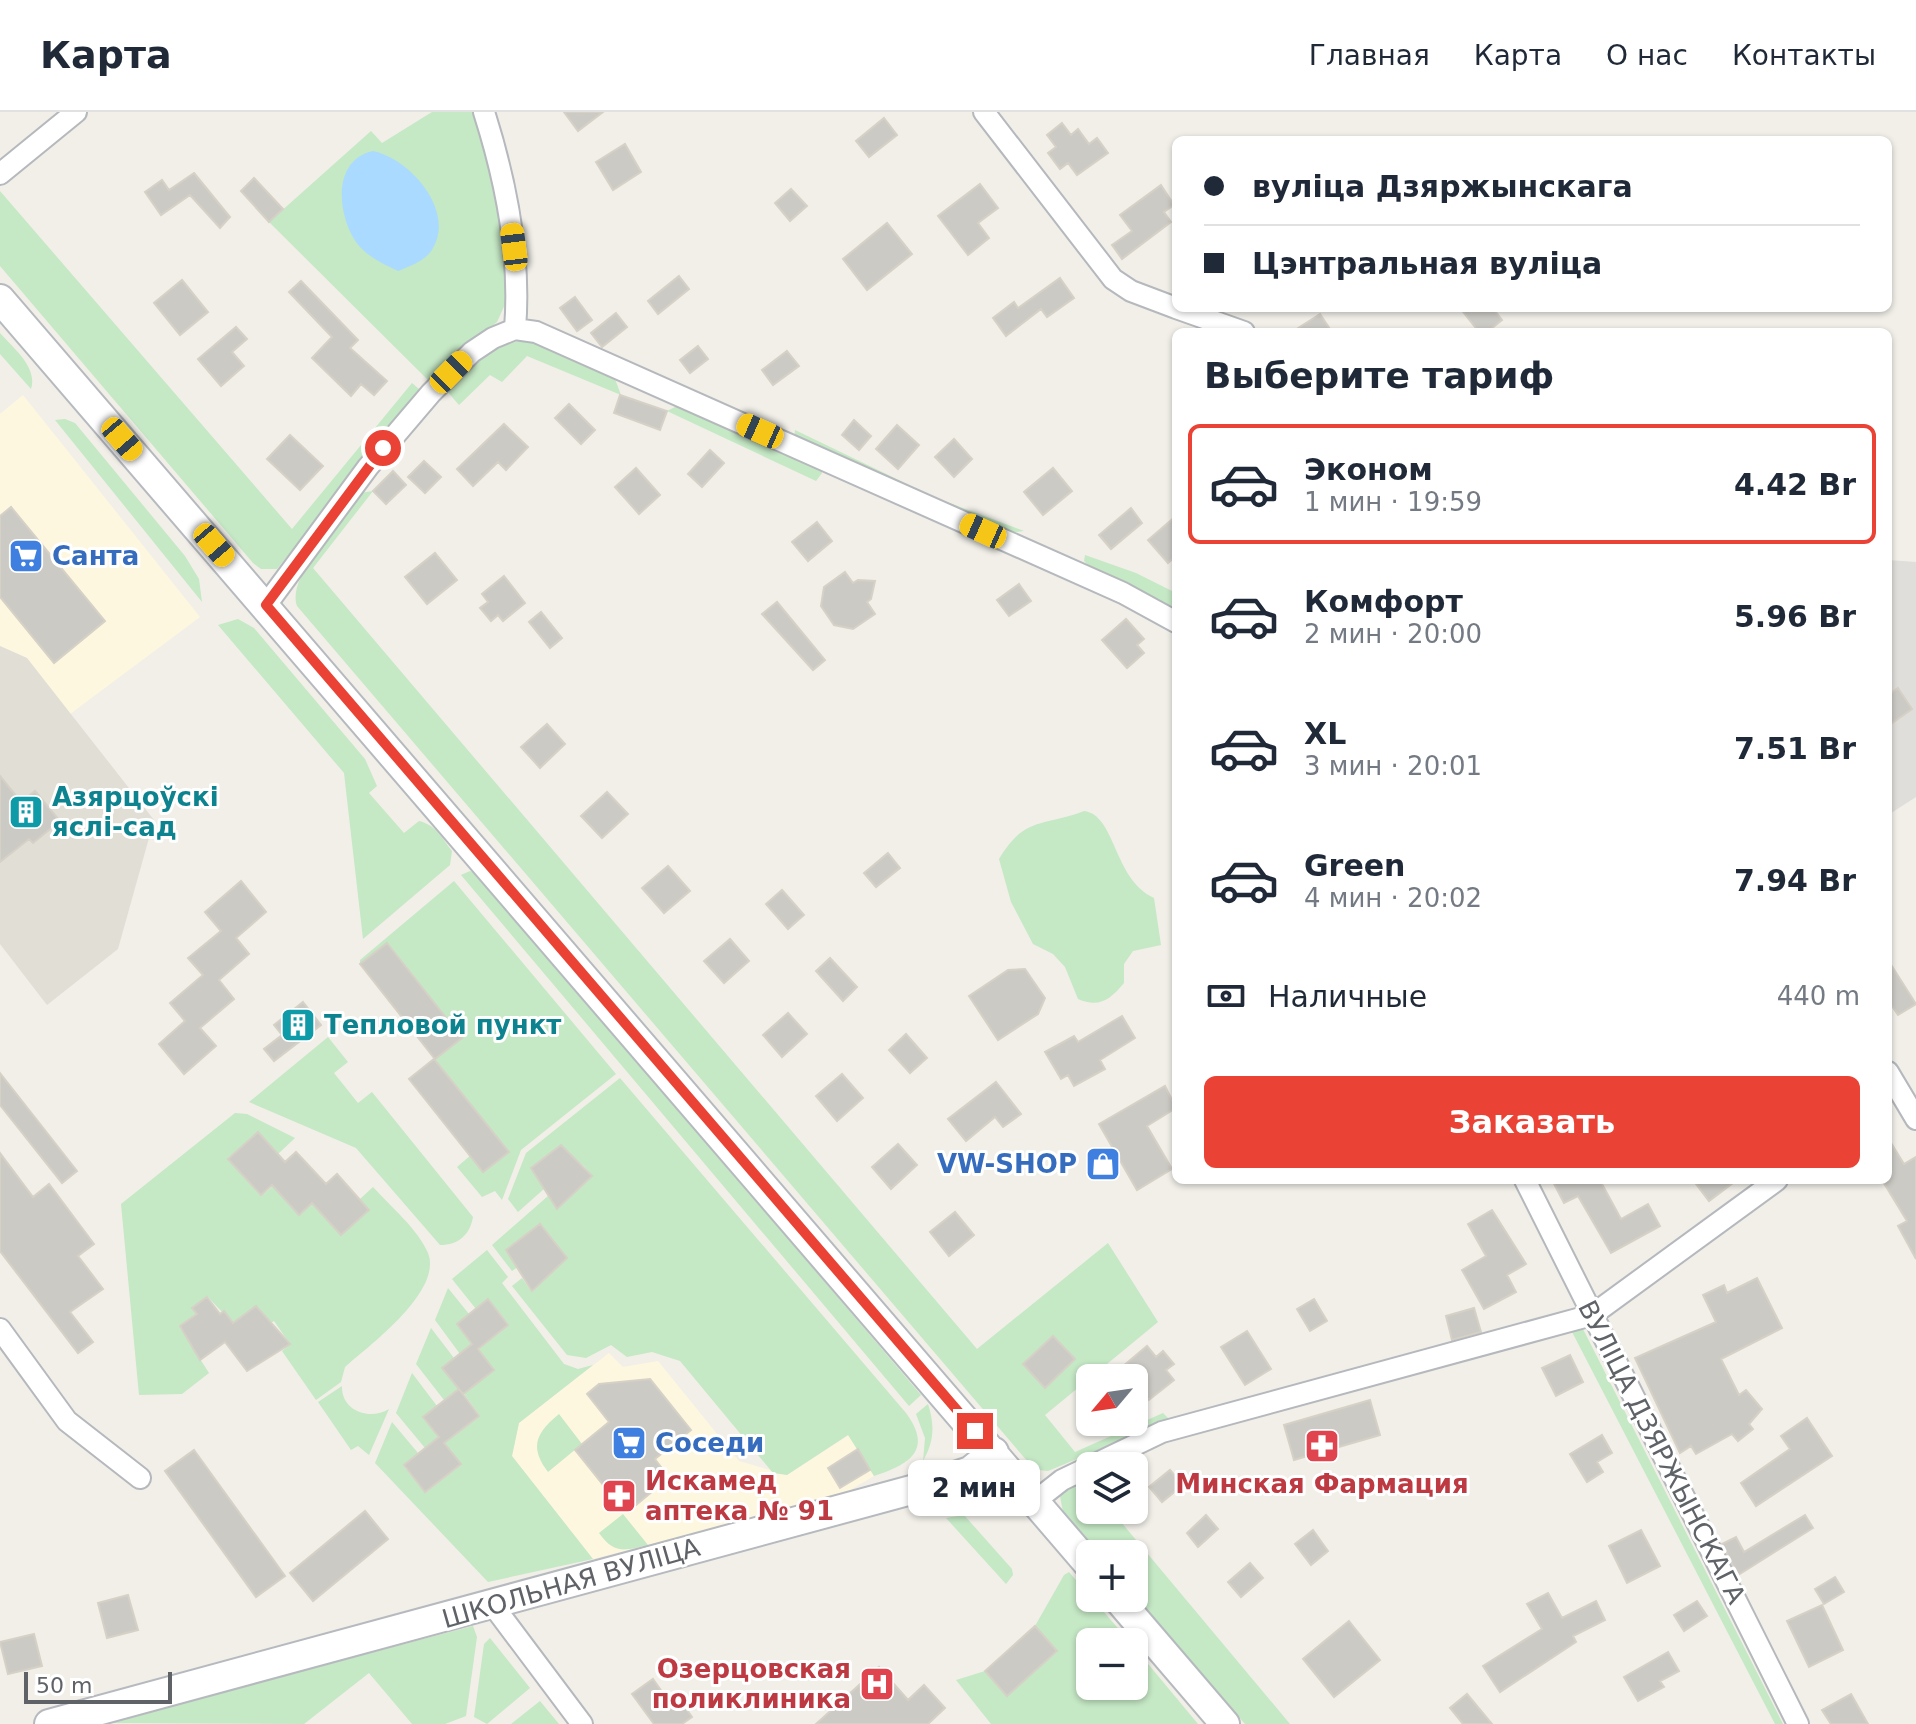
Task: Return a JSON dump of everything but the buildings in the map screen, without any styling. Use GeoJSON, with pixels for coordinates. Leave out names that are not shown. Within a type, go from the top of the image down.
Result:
{"type":"FeatureCollection","features":[{"type":"Feature","properties":{"kind":"main road"},"geometry":{"type":"LineString","coordinates":[[0,299],[1076,1550]]}},
{"type":"Feature","properties":{"kind":"main road","name":"ШКОЛЬНАЯ ВУЛІЦА"},"geometry":{"type":"LineString","coordinates":[[49,1724],[958,1477],[994,1452]]}},
{"type":"Feature","properties":{"kind":"main road"},"geometry":{"type":"LineString","coordinates":[[1129,1612],[1225,1724]]}},
{"type":"Feature","properties":{"kind":"street"},"geometry":{"type":"LineString","coordinates":[[0,174],[76,112]]}},
{"type":"Feature","properties":{"kind":"street"},"geometry":{"type":"LineString","coordinates":[[484,112],[511,223],[517,270],[515,329]]}},
{"type":"Feature","properties":{"kind":"street"},"geometry":{"type":"LineString","coordinates":[[984,112],[1113,279],[1131,291],[1172,306]]}},
{"type":"Feature","properties":{"kind":"street"},"geometry":{"type":"LineString","coordinates":[[1187,312],[1233,328]]}},
{"type":"Feature","properties":{"kind":"street"},"geometry":{"type":"LineString","coordinates":[[266,605],[368,467],[431,393],[472,352],[515,329],[536,332],[1123,593],[1172,620]]}},
{"type":"Feature","properties":{"kind":"street"},"geometry":{"type":"LineString","coordinates":[[1894,1095],[1916,1119]]}},
{"type":"Feature","properties":{"kind":"street","name":"ВУЛІЦА ДЗЯРЖЫНСКАГА"},"geometry":{"type":"LineString","coordinates":[[1527,1184],[1798,1724]]}},
{"type":"Feature","properties":{"kind":"street"},"geometry":{"type":"LineString","coordinates":[[1034,1502],[1062,1480],[1162,1432],[1592,1315],[1772,1184]]}},
{"type":"Feature","properties":{"kind":"street"},"geometry":{"type":"LineString","coordinates":[[0,1329],[67,1421],[140,1478]]}},
{"type":"Feature","properties":{"kind":"street"},"geometry":{"type":"LineString","coordinates":[[492,1604],[582,1724]]}},
{"type":"Feature","properties":{"kind":"shaded area"},"geometry":{"type":"Polygon","coordinates":[[[23,395],[200,617],[70,714],[27,658],[0,646],[0,414],[23,395]]]}},
{"type":"Feature","properties":{"kind":"shaded area"},"geometry":{"type":"Polygon","coordinates":[[[1892,560],[1916,562],[1916,797],[1892,812],[1892,560]]]}},
{"type":"Feature","properties":{"kind":"shaded area"},"geometry":{"type":"Polygon","coordinates":[[[0,646],[27,658],[154,820],[118,949],[47,1005],[0,944],[0,646]]]}},
{"type":"Feature","properties":{"kind":"shaded area"},"geometry":{"type":"Polygon","coordinates":[[[609,1353],[623,1367],[658,1361],[739,1461],[787,1475],[849,1435],[874,1476],[840,1496],[593,1559],[512,1456],[519,1423],[609,1353]]]}},
{"type":"Feature","properties":{"kind":"green space"},"geometry":{"type":"Polygon","coordinates":[[[432,112],[477,112],[504,222],[507,300],[497,322],[428,380],[269,222],[371,131],[382,143],[432,112]]]}},
{"type":"Feature","properties":{"kind":"green space"},"geometry":{"type":"Polygon","coordinates":[[[0,191],[292,529],[412,383],[419,389],[419,393],[277,569],[261,569],[253,563],[0,266],[0,191]]]}},
{"type":"Feature","properties":{"kind":"green space"},"geometry":{"type":"Polygon","coordinates":[[[0,333],[28,366],[31,389],[0,354],[0,333]]]}},
{"type":"Feature","properties":{"kind":"green space"},"geometry":{"type":"Polygon","coordinates":[[[524,339],[604,372],[615,379],[621,395],[527,356],[502,382],[490,375],[459,405],[446,390],[486,352],[524,339]]]}},
{"type":"Feature","properties":{"kind":"green space"},"geometry":{"type":"Polygon","coordinates":[[[679,405],[821,467],[822,473],[816,481],[667,411],[679,405]]]}},
{"type":"Feature","properties":{"kind":"green space"},"geometry":{"type":"Polygon","coordinates":[[[65,419],[75,423],[185,556],[199,579],[202,602],[55,420],[65,419]]]}},
{"type":"Feature","properties":{"kind":"green space"},"geometry":{"type":"Polygon","coordinates":[[[795,430],[934,497],[1024,531],[1007,533],[794,439],[795,430]]]}},
{"type":"Feature","properties":{"kind":"green space"},"geometry":{"type":"Polygon","coordinates":[[[373,491],[313,568],[977,1349],[1108,1243],[1158,1322],[1107,1364],[1076,1364],[1076,1389],[1045,1415],[1075,1452],[1111,1436],[1132,1436],[1093,1452],[1076,1452],[1076,1459],[1048,1471],[1038,1470],[1028,1462],[297,606],[296,594],[308,564],[360,493],[373,491]]]}},
{"type":"Feature","properties":{"kind":"green space"},"geometry":{"type":"Polygon","coordinates":[[[1085,555],[1136,573],[1172,591],[1172,607],[1088,565],[1084,561],[1085,555]]]}},
{"type":"Feature","properties":{"kind":"green space"},"geometry":{"type":"Polygon","coordinates":[[[238,619],[254,628],[365,759],[377,786],[369,793],[404,833],[419,821],[425,823],[438,833],[452,851],[450,865],[363,939],[344,773],[218,625],[238,619]]]}},
{"type":"Feature","properties":{"kind":"green space"},"geometry":{"type":"Polygon","coordinates":[[[1084,811],[1095,815],[1103,824],[1130,877],[1154,898],[1161,945],[1133,951],[1124,964],[1124,983],[1109,998],[1092,1003],[1078,999],[1065,967],[1053,954],[1033,944],[1011,902],[999,859],[1008,845],[1026,829],[1084,811]]]}},
{"type":"Feature","properties":{"kind":"green space"},"geometry":{"type":"Polygon","coordinates":[[[470,871],[479,875],[921,1395],[909,1406],[461,875],[470,871]]]}},
{"type":"Feature","properties":{"kind":"green space"},"geometry":{"type":"Polygon","coordinates":[[[454,881],[616,1074],[521,1150],[502,1200],[495,1191],[482,1197],[457,1167],[471,1155],[508,1151],[435,1059],[461,1038],[386,944],[360,964],[360,960],[454,881]]]}},
{"type":"Feature","properties":{"kind":"green space"},"geometry":{"type":"Polygon","coordinates":[[[328,1037],[348,1062],[334,1073],[358,1103],[372,1092],[473,1217],[466,1234],[458,1241],[440,1245],[356,1148],[249,1102],[328,1037]]]}},
{"type":"Feature","properties":{"kind":"green space"},"geometry":{"type":"Polygon","coordinates":[[[620,1078],[906,1413],[918,1437],[913,1455],[906,1461],[874,1476],[848,1435],[787,1475],[773,1473],[680,1361],[652,1352],[627,1357],[611,1345],[586,1358],[567,1355],[512,1286],[522,1278],[532,1292],[567,1258],[536,1227],[505,1250],[518,1267],[512,1271],[492,1245],[548,1196],[558,1209],[592,1176],[561,1145],[531,1168],[545,1188],[518,1212],[508,1199],[526,1153],[620,1078]]]}},
{"type":"Feature","properties":{"kind":"green space"},"geometry":{"type":"Polygon","coordinates":[[[235,1113],[247,1114],[295,1138],[278,1154],[258,1132],[228,1158],[261,1196],[273,1186],[299,1215],[313,1203],[341,1235],[369,1210],[360,1199],[373,1187],[411,1227],[428,1253],[430,1268],[415,1300],[402,1316],[345,1367],[341,1382],[316,1400],[282,1351],[290,1344],[274,1321],[269,1324],[256,1306],[240,1318],[236,1327],[207,1296],[192,1308],[196,1314],[179,1326],[209,1373],[182,1394],[139,1395],[121,1204],[235,1113]]]}},
{"type":"Feature","properties":{"kind":"green space"},"geometry":{"type":"Polygon","coordinates":[[[487,1250],[508,1277],[502,1283],[564,1364],[578,1369],[593,1365],[519,1423],[512,1456],[593,1559],[488,1582],[375,1463],[392,1422],[418,1453],[403,1465],[425,1493],[461,1465],[445,1443],[480,1416],[464,1394],[494,1370],[479,1349],[509,1325],[488,1299],[476,1309],[452,1279],[487,1250]]]}},
{"type":"Feature","properties":{"kind":"green space"},"geometry":{"type":"Polygon","coordinates":[[[448,1288],[469,1314],[457,1324],[472,1343],[460,1354],[435,1320],[448,1288]]]}},
{"type":"Feature","properties":{"kind":"green space"},"geometry":{"type":"Polygon","coordinates":[[[1582,1327],[1783,1724],[1775,1724],[1571,1330],[1582,1327]]]}},
{"type":"Feature","properties":{"kind":"green space"},"geometry":{"type":"Polygon","coordinates":[[[431,1328],[454,1358],[442,1368],[459,1389],[444,1400],[416,1364],[431,1328]]]}},
{"type":"Feature","properties":{"kind":"green space"},"geometry":{"type":"Polygon","coordinates":[[[412,1373],[437,1406],[423,1417],[439,1437],[425,1448],[396,1413],[412,1373]]]}},
{"type":"Feature","properties":{"kind":"green space"},"geometry":{"type":"Polygon","coordinates":[[[342,1386],[346,1402],[358,1411],[374,1414],[389,1409],[369,1455],[358,1446],[351,1450],[318,1402],[342,1386]]]}},
{"type":"Feature","properties":{"kind":"green space"},"geometry":{"type":"Polygon","coordinates":[[[928,1404],[932,1433],[923,1461],[925,1438],[916,1414],[928,1404]]]}},
{"type":"Feature","properties":{"kind":"green space"},"geometry":{"type":"Polygon","coordinates":[[[1163,1413],[1170,1420],[1148,1429],[1148,1420],[1163,1413]]]}},
{"type":"Feature","properties":{"kind":"green space"},"geometry":{"type":"Polygon","coordinates":[[[559,1414],[582,1444],[548,1472],[538,1455],[538,1441],[540,1434],[559,1414]]]}},
{"type":"Feature","properties":{"kind":"green space"},"geometry":{"type":"Polygon","coordinates":[[[1076,1484],[1076,1524],[1123,1524],[1136,1540],[1087,1540],[1063,1512],[1060,1496],[1076,1484]]]}},
{"type":"Feature","properties":{"kind":"green space"},"geometry":{"type":"Polygon","coordinates":[[[623,1514],[648,1545],[620,1549],[604,1540],[599,1533],[623,1514]]]}},
{"type":"Feature","properties":{"kind":"green space"},"geometry":{"type":"Polygon","coordinates":[[[964,1515],[1012,1569],[1013,1575],[1006,1584],[946,1518],[964,1515]]]}},
{"type":"Feature","properties":{"kind":"green space"},"geometry":{"type":"Polygon","coordinates":[[[1148,1554],[1290,1724],[1245,1724],[1148,1611],[1148,1554]]]}},
{"type":"Feature","properties":{"kind":"green space"},"geometry":{"type":"Polygon","coordinates":[[[1069,1572],[1076,1580],[1076,1612],[1104,1612],[1118,1628],[1076,1628],[1076,1700],[1148,1700],[1148,1664],[1198,1724],[991,1724],[956,1680],[985,1671],[1007,1695],[1057,1652],[1035,1626],[1064,1575],[1069,1572]]]}},
{"type":"Feature","properties":{"kind":"green space"},"geometry":{"type":"Polygon","coordinates":[[[473,1626],[477,1637],[466,1716],[445,1724],[412,1724],[369,1673],[304,1724],[101,1723],[473,1626]]]}},
{"type":"Feature","properties":{"kind":"green space"},"geometry":{"type":"Polygon","coordinates":[[[490,1638],[530,1688],[487,1724],[474,1717],[484,1644],[490,1638]]]}},
{"type":"Feature","properties":{"kind":"green space"},"geometry":{"type":"Polygon","coordinates":[[[540,1701],[559,1724],[511,1724],[540,1701]]]}},
{"type":"Feature","properties":{"kind":"water"},"geometry":{"type":"Polygon","coordinates":[[[373,151],[401,164],[414,175],[425,188],[438,218],[438,233],[430,253],[398,271],[360,247],[350,230],[342,203],[342,189],[350,165],[360,156],[373,151]]]}},
{"type":"Feature","properties":{"kind":"place","name":"Санта"},"geometry":{"type":"Point","coordinates":[26,556]}},
{"type":"Feature","properties":{"kind":"place","name":"Азярцоўскі яслі-сад"},"geometry":{"type":"Point","coordinates":[26,812]}},
{"type":"Feature","properties":{"kind":"place","name":"Тепловой пункт"},"geometry":{"type":"Point","coordinates":[298,1025]}},
{"type":"Feature","properties":{"kind":"place","name":"VW-SHOP"},"geometry":{"type":"Point","coordinates":[1103,1164]}},
{"type":"Feature","properties":{"kind":"place","name":"Соседи"},"geometry":{"type":"Point","coordinates":[629,1443]}},
{"type":"Feature","properties":{"kind":"place","name":"Минская Фармация"},"geometry":{"type":"Point","coordinates":[1322,1446]}},
{"type":"Feature","properties":{"kind":"place","name":"Искамед аптека № 91"},"geometry":{"type":"Point","coordinates":[619,1496]}},
{"type":"Feature","properties":{"kind":"place","name":"Озерцовская поликлиника"},"geometry":{"type":"Point","coordinates":[877,1684]}},
{"type":"Feature","properties":{"kind":"route"},"geometry":{"type":"LineString","coordinates":[[383,448],[266,605],[975,1431]]}}]}
